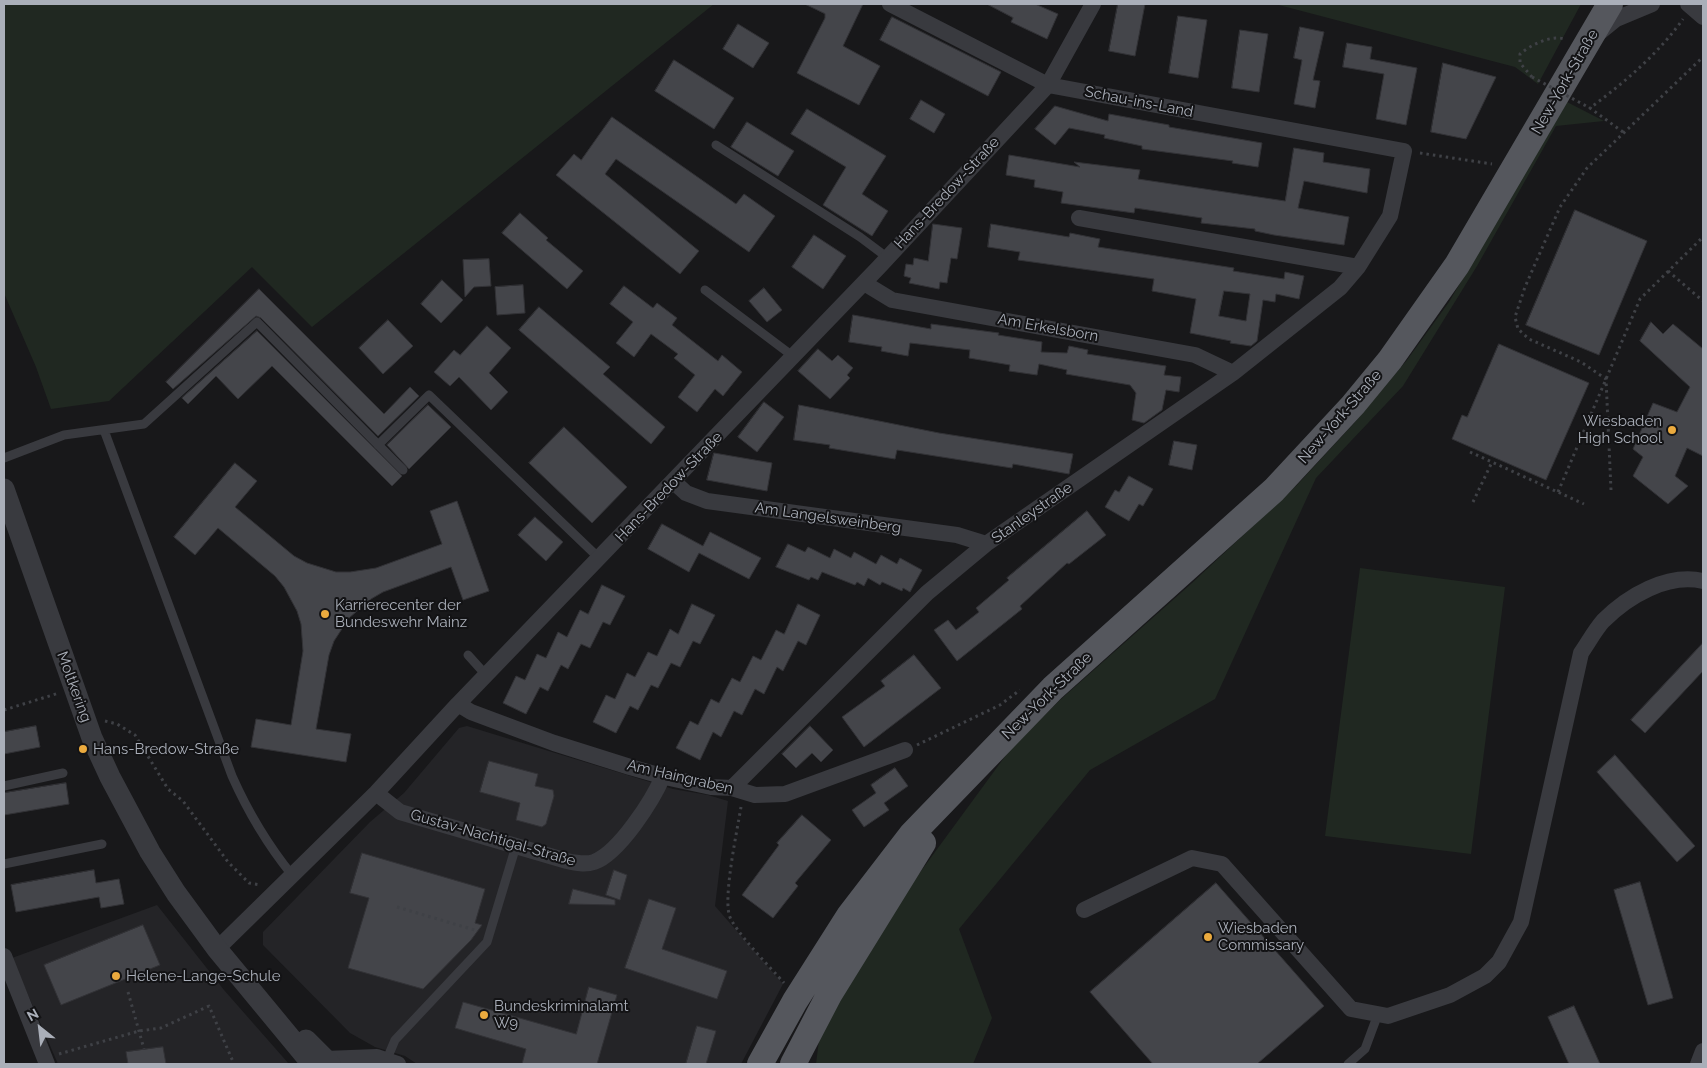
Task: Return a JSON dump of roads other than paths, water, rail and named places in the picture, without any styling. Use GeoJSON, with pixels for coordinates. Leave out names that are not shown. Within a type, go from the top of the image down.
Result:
{"type":"FeatureCollection","features":[{"type":"Feature","properties":{"kind":"main road","name":"New-York-Straße"},"geometry":{"type":"LineString","coordinates":[[760,1064],[821,958],[879,874],[941,802],[1052,688],[1274,490],[1353,405],[1390,360],[1457,265],[1574,39],[1610,4]]}},
{"type":"Feature","properties":{"kind":"main road","name":"New-York-Straße"},"geometry":{"type":"LineString","coordinates":[[796,1061],[878,914],[926,839],[984,759]]}},
{"type":"Feature","properties":{"kind":"street","name":"Schau-ins-Land"},"geometry":{"type":"LineString","coordinates":[[890,4],[1048,85],[1404,152]]}},
{"type":"Feature","properties":{"kind":"street","name":"Hans-Bredow-Straße"},"geometry":{"type":"LineString","coordinates":[[217,949],[376,793],[458,704],[600,559],[888,258],[1048,85],[1093,4]]}},
{"type":"Feature","properties":{"kind":"street"},"geometry":{"type":"LineString","coordinates":[[1574,39],[1652,4]]}},
{"type":"Feature","properties":{"kind":"street","name":"Stanleystraße"},"geometry":{"type":"LineString","coordinates":[[737,790],[927,593],[986,544],[1233,373],[1330,298],[1358,267],[1390,216],[1404,152]]}},
{"type":"Feature","properties":{"kind":"street"},"geometry":{"type":"LineString","coordinates":[[1079,218],[1358,267]]}},
{"type":"Feature","properties":{"kind":"street","name":"Am Erkelsborn"},"geometry":{"type":"LineString","coordinates":[[864,283],[892,300],[1195,355],[1233,373]]}},
{"type":"Feature","properties":{"kind":"street","name":"Am Langelsweinberg"},"geometry":{"type":"LineString","coordinates":[[674,482],[686,493],[707,502],[957,535],[986,544]]}},
{"type":"Feature","properties":{"kind":"street","name":"Moltkering"},"geometry":{"type":"LineString","coordinates":[[4,490],[84,716],[110,777],[150,852],[176,893],[217,949],[242,971],[324,1063]]}},
{"type":"Feature","properties":{"kind":"street"},"geometry":{"type":"LineString","coordinates":[[1084,910],[1192,858],[1222,864],[1351,1009],[1388,1016],[1450,995],[1485,976],[1499,962],[1521,922],[1581,653],[1603,622],[1638,593],[1672,581],[1703,580]]}},
{"type":"Feature","properties":{"kind":"street","name":"Am Haingraben"},"geometry":{"type":"LineString","coordinates":[[458,704],[471,712],[554,743],[664,776],[770,796],[785,794],[905,750]]}},
{"type":"Feature","properties":{"kind":"street","name":"Gustav-Nachtigal-Straße"},"geometry":{"type":"LineString","coordinates":[[376,793],[400,812],[576,863],[592,862],[600,859],[645,812],[664,776]]}},
{"type":"Feature","properties":{"kind":"street"},"geometry":{"type":"LineString","coordinates":[[5,962],[46,1062]]}},
{"type":"Feature","properties":{"kind":"street"},"geometry":{"type":"LineString","coordinates":[[1698,1064],[1703,1051]]}},
{"type":"Feature","properties":{"kind":"street"},"geometry":{"type":"LineString","coordinates":[[324,1063],[369,1057],[393,1062]]}},
{"type":"Feature","properties":{"kind":"lane"},"geometry":{"type":"LineString","coordinates":[[716,145],[860,237],[888,258]]}},
{"type":"Feature","properties":{"kind":"lane"},"geometry":{"type":"LineString","coordinates":[[704,290],[794,357]]}},
{"type":"Feature","properties":{"kind":"lane"},"geometry":{"type":"LineString","coordinates":[[4,458],[64,435],[144,424],[257,322],[403,470]]}},
{"type":"Feature","properties":{"kind":"lane"},"geometry":{"type":"LineString","coordinates":[[378,445],[429,395],[600,559]]}},
{"type":"Feature","properties":{"kind":"lane"},"geometry":{"type":"LineString","coordinates":[[104,430],[232,776],[250,814],[277,856],[292,875]]}},
{"type":"Feature","properties":{"kind":"lane"},"geometry":{"type":"LineString","coordinates":[[468,655],[486,675]]}},
{"type":"Feature","properties":{"kind":"lane"},"geometry":{"type":"LineString","coordinates":[[4,786],[63,773]]}},
{"type":"Feature","properties":{"kind":"lane"},"geometry":{"type":"LineString","coordinates":[[4,864],[102,844]]}},
{"type":"Feature","properties":{"kind":"lane"},"geometry":{"type":"LineString","coordinates":[[393,1062],[395,1040],[487,942],[491,934],[516,846]]}},
{"type":"Feature","properties":{"kind":"lane"},"geometry":{"type":"LineString","coordinates":[[1348,1064],[1365,1049],[1378,1014]]}},
{"type":"Feature","properties":{"kind":"place","name":"Wiesbaden High School"},"geometry":{"type":"Point","coordinates":[1672,430]}},
{"type":"Feature","properties":{"kind":"place","name":"Karrierecenter der Bundeswehr Mainz"},"geometry":{"type":"Point","coordinates":[325,614]}},
{"type":"Feature","properties":{"kind":"place","name":"Hans-Bredow-Straße"},"geometry":{"type":"Point","coordinates":[83,749]}},
{"type":"Feature","properties":{"kind":"place","name":"Wiesbaden Commissary"},"geometry":{"type":"Point","coordinates":[1208,937]}},
{"type":"Feature","properties":{"kind":"place","name":"Helene-Lange-Schule"},"geometry":{"type":"Point","coordinates":[116,976]}},
{"type":"Feature","properties":{"kind":"place","name":"Bundeskriminalamt W9"},"geometry":{"type":"Point","coordinates":[484,1015]}}]}
